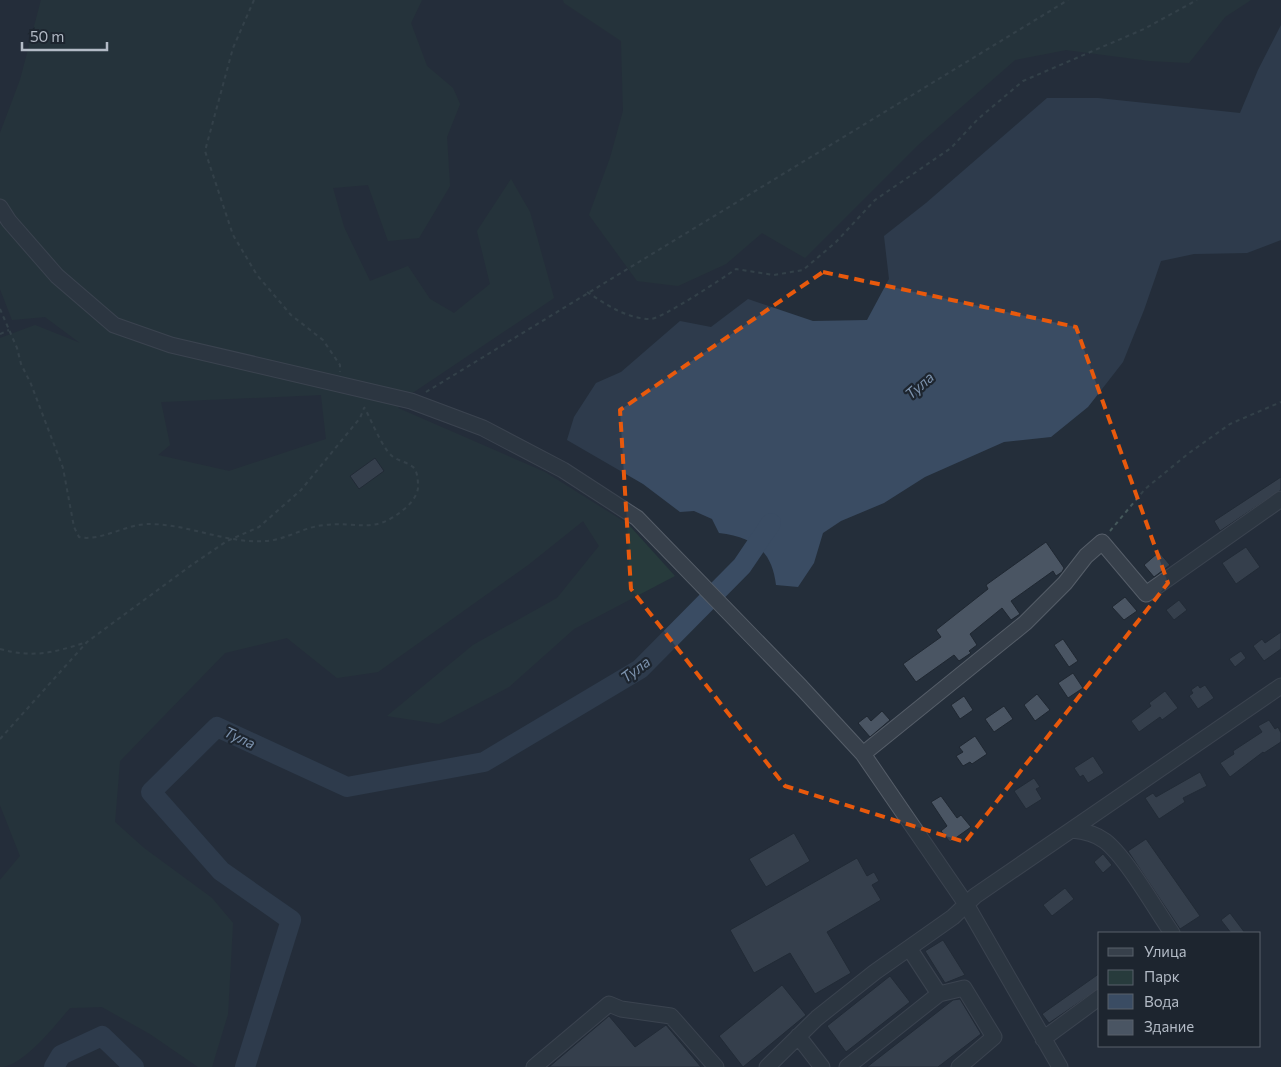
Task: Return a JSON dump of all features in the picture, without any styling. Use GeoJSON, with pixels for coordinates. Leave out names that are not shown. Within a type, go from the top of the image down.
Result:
{"type":"FeatureCollection","features":[{"type":"Feature","properties":{"kind":"street"},"geometry":{"type":"LineString","coordinates":[[0,207],[9,221],[58,276],[114,325],[171,345],[411,401],[483,428],[564,470],[637,518],[801,687],[863,754],[966,904],[1060,1067]]}},
{"type":"Feature","properties":{"kind":"street"},"geometry":{"type":"LineString","coordinates":[[863,754],[1025,623],[1065,583],[1086,556],[1102,542],[1146,594],[1281,499]]}},
{"type":"Feature","properties":{"kind":"street"},"geometry":{"type":"LineString","coordinates":[[768,1067],[798,1036],[875,972],[953,917],[966,904],[1281,686]]}},
{"type":"Feature","properties":{"kind":"street"},"geometry":{"type":"LineString","coordinates":[[1072,830],[1083,831],[1104,840],[1117,853],[1171,932]]}},
{"type":"Feature","properties":{"kind":"street"},"geometry":{"type":"LineString","coordinates":[[909,948],[938,994]]}},
{"type":"Feature","properties":{"kind":"street"},"geometry":{"type":"LineString","coordinates":[[847,1067],[938,994],[964,988],[994,1037],[959,1067]]}},
{"type":"Feature","properties":{"kind":"street"},"geometry":{"type":"LineString","coordinates":[[1043,1038],[1098,998]]}},
{"type":"Feature","properties":{"kind":"street"},"geometry":{"type":"LineString","coordinates":[[534,1067],[609,1004],[621,1009],[671,1016],[716,1067]]}},
{"type":"Feature","properties":{"kind":"street"},"geometry":{"type":"LineString","coordinates":[[798,1036],[822,1067]]}},
{"type":"Feature","properties":{"kind":"path"},"geometry":{"type":"LineString","coordinates":[[254,0],[233,48],[205,151],[232,235],[257,275],[285,308],[323,340],[340,365],[340,384]]}},
{"type":"Feature","properties":{"kind":"path"},"geometry":{"type":"LineString","coordinates":[[411,401],[1068,0]]}},
{"type":"Feature","properties":{"kind":"path"},"geometry":{"type":"LineString","coordinates":[[587,292],[620,312],[653,319],[736,269],[774,276],[803,270],[836,242],[874,200],[951,148],[978,119],[1023,81],[1144,29],[1197,0]]}},
{"type":"Feature","properties":{"kind":"path"},"geometry":{"type":"LineString","coordinates":[[0,309],[63,468],[74,527],[79,537],[86,539],[119,529],[148,524],[179,526],[232,539],[266,541],[324,525],[366,526],[383,524],[409,505],[418,491],[418,477],[414,467],[392,456],[364,407]]}},
{"type":"Feature","properties":{"kind":"path"},"geometry":{"type":"LineString","coordinates":[[0,334],[9,330]]}},
{"type":"Feature","properties":{"kind":"path"},"geometry":{"type":"LineString","coordinates":[[0,739],[86,642],[192,564],[232,539],[259,527],[301,490],[360,418],[370,392]]}},
{"type":"Feature","properties":{"kind":"path"},"geometry":{"type":"LineString","coordinates":[[1102,542],[1144,488],[1230,424],[1281,402]]}},
{"type":"Feature","properties":{"kind":"path"},"geometry":{"type":"LineString","coordinates":[[0,648],[17,654],[38,655],[86,642]]}},
{"type":"Feature","properties":{"kind":"highlighted area"},"geometry":{"type":"Polygon","coordinates":[[[823,272],[1076,327],[1168,583],[965,842],[785,786],[631,589],[620,410],[823,272]]]}},
{"type":"Feature","properties":{"kind":"green space"},"geometry":{"type":"Polygon","coordinates":[[[41,0],[422,0],[411,23],[427,66],[453,88],[460,104],[447,137],[450,186],[419,238],[388,241],[368,185],[333,188],[344,227],[370,281],[408,266],[430,299],[454,313],[490,284],[477,231],[511,179],[530,212],[554,298],[411,394],[398,408],[545,472],[628,524],[675,576],[574,629],[509,687],[439,724],[387,716],[473,645],[557,598],[599,546],[583,521],[528,565],[378,672],[337,678],[287,638],[225,653],[120,761],[115,822],[144,848],[212,898],[233,923],[228,1014],[212,1067],[198,1067],[150,1034],[102,1007],[70,1008],[28,1053],[9,1065],[0,1067],[0,880],[20,856],[0,805],[0,338],[35,325],[80,343],[45,317],[12,320],[0,289],[0,133],[20,80],[41,0]],[[321,395],[161,402],[170,445],[158,455],[229,471],[326,439],[321,395]]]}},
{"type":"Feature","properties":{"kind":"green space"},"geometry":{"type":"Polygon","coordinates":[[[563,0],[1251,0],[1225,17],[1189,63],[1150,61],[1066,50],[1015,60],[918,145],[805,258],[762,233],[726,264],[678,286],[637,281],[589,215],[610,158],[623,111],[621,41],[564,3],[563,0]]]}},
{"type":"Feature","properties":{"kind":"water"},"geometry":{"type":"Polygon","coordinates":[[[1281,25],[1281,240],[1247,253],[1194,254],[1161,261],[1123,362],[1088,407],[1051,437],[1004,442],[925,477],[884,503],[841,521],[823,533],[814,563],[798,587],[776,585],[770,563],[759,547],[742,538],[719,533],[712,519],[694,511],[680,512],[643,484],[567,440],[574,417],[596,383],[621,372],[680,321],[711,327],[748,299],[813,321],[867,320],[889,279],[884,236],[926,203],[1047,98],[1098,98],[1240,113],[1258,70],[1281,25]]]}},
{"type":"Feature","properties":{"kind":"building"},"geometry":{"type":"Polygon","coordinates":[[[375,458],[384,471],[359,489],[350,476],[375,458]]]}},
{"type":"Feature","properties":{"kind":"building"},"geometry":{"type":"Polygon","coordinates":[[[1281,477],[1281,490],[1220,531],[1214,521],[1281,477]]]}},
{"type":"Feature","properties":{"kind":"building"},"geometry":{"type":"Polygon","coordinates":[[[1046,542],[1064,568],[1062,572],[1056,576],[1053,571],[1011,601],[1020,614],[1011,620],[1002,608],[970,634],[977,645],[969,651],[971,653],[959,661],[954,655],[916,682],[903,664],[941,637],[936,630],[988,589],[986,585],[1046,542]]]}},
{"type":"Feature","properties":{"kind":"building"},"geometry":{"type":"Polygon","coordinates":[[[1246,547],[1260,567],[1236,584],[1222,563],[1246,547]]]}},
{"type":"Feature","properties":{"kind":"building"},"geometry":{"type":"Polygon","coordinates":[[[1159,552],[1170,565],[1154,577],[1144,565],[1159,552]]]}},
{"type":"Feature","properties":{"kind":"building"},"geometry":{"type":"Polygon","coordinates":[[[1125,597],[1137,611],[1124,620],[1112,607],[1125,597]]]}},
{"type":"Feature","properties":{"kind":"building"},"geometry":{"type":"Polygon","coordinates":[[[1179,600],[1187,610],[1174,620],[1166,610],[1179,600]]]}},
{"type":"Feature","properties":{"kind":"building"},"geometry":{"type":"Polygon","coordinates":[[[1281,632],[1281,649],[1264,661],[1253,646],[1262,639],[1265,643],[1281,632]]]}},
{"type":"Feature","properties":{"kind":"building"},"geometry":{"type":"Polygon","coordinates":[[[1063,639],[1078,661],[1069,667],[1054,645],[1063,639]]]}},
{"type":"Feature","properties":{"kind":"building"},"geometry":{"type":"Polygon","coordinates":[[[1241,651],[1246,658],[1235,667],[1229,659],[1241,651]]]}},
{"type":"Feature","properties":{"kind":"building"},"geometry":{"type":"Polygon","coordinates":[[[1073,673],[1083,688],[1068,698],[1058,683],[1073,673]]]}},
{"type":"Feature","properties":{"kind":"building"},"geometry":{"type":"Polygon","coordinates":[[[1198,685],[1200,688],[1205,685],[1214,698],[1198,709],[1189,696],[1193,693],[1191,690],[1198,685]]]}},
{"type":"Feature","properties":{"kind":"building"},"geometry":{"type":"Polygon","coordinates":[[[1165,691],[1178,708],[1162,720],[1160,717],[1139,732],[1131,721],[1151,706],[1149,703],[1165,691]]]}},
{"type":"Feature","properties":{"kind":"building"},"geometry":{"type":"Polygon","coordinates":[[[1037,694],[1050,710],[1035,721],[1024,705],[1037,694]]]}},
{"type":"Feature","properties":{"kind":"building"},"geometry":{"type":"Polygon","coordinates":[[[964,696],[973,710],[960,719],[951,705],[964,696]]]}},
{"type":"Feature","properties":{"kind":"building"},"geometry":{"type":"Polygon","coordinates":[[[1004,706],[1013,719],[994,732],[985,719],[1004,706]]]}},
{"type":"Feature","properties":{"kind":"building"},"geometry":{"type":"Polygon","coordinates":[[[882,711],[890,720],[870,737],[858,723],[867,716],[871,721],[882,711]]]}},
{"type":"Feature","properties":{"kind":"building"},"geometry":{"type":"Polygon","coordinates":[[[1269,720],[1275,729],[1278,727],[1281,733],[1281,742],[1263,752],[1230,777],[1220,763],[1234,754],[1233,751],[1262,732],[1258,726],[1269,720]]]}},
{"type":"Feature","properties":{"kind":"building"},"geometry":{"type":"Polygon","coordinates":[[[975,736],[987,754],[972,764],[970,762],[963,766],[956,756],[963,752],[959,747],[975,736]]]}},
{"type":"Feature","properties":{"kind":"building"},"geometry":{"type":"Polygon","coordinates":[[[1093,756],[1104,773],[1088,783],[1083,775],[1080,777],[1074,768],[1093,756]]]}},
{"type":"Feature","properties":{"kind":"building"},"geometry":{"type":"Polygon","coordinates":[[[1200,772],[1207,786],[1183,798],[1185,802],[1159,819],[1145,798],[1153,793],[1156,797],[1200,772]]]}},
{"type":"Feature","properties":{"kind":"building"},"geometry":{"type":"Polygon","coordinates":[[[1034,778],[1040,787],[1036,789],[1042,799],[1026,809],[1014,791],[1034,778]]]}},
{"type":"Feature","properties":{"kind":"building"},"geometry":{"type":"Polygon","coordinates":[[[941,796],[957,818],[961,815],[971,827],[950,842],[941,831],[947,826],[931,802],[941,796]]]}},
{"type":"Feature","properties":{"kind":"building"},"geometry":{"type":"Polygon","coordinates":[[[794,833],[810,861],[766,887],[749,859],[794,833]]]}},
{"type":"Feature","properties":{"kind":"building"},"geometry":{"type":"Polygon","coordinates":[[[1146,839],[1200,916],[1180,929],[1128,851],[1146,839]]]}},
{"type":"Feature","properties":{"kind":"building"},"geometry":{"type":"Polygon","coordinates":[[[1103,854],[1112,865],[1103,873],[1094,862],[1103,854]]]}},
{"type":"Feature","properties":{"kind":"building"},"geometry":{"type":"Polygon","coordinates":[[[857,858],[867,876],[874,872],[879,881],[872,885],[881,900],[827,932],[851,973],[815,994],[790,953],[754,973],[730,930],[857,858]]]}},
{"type":"Feature","properties":{"kind":"building"},"geometry":{"type":"Polygon","coordinates":[[[1065,888],[1074,899],[1052,916],[1043,905],[1065,888]]]}},
{"type":"Feature","properties":{"kind":"building"},"geometry":{"type":"Polygon","coordinates":[[[1230,913],[1244,932],[1230,932],[1221,920],[1230,913]]]}},
{"type":"Feature","properties":{"kind":"building"},"geometry":{"type":"Polygon","coordinates":[[[943,940],[965,975],[945,983],[925,951],[943,940]]]}},
{"type":"Feature","properties":{"kind":"building"},"geometry":{"type":"Polygon","coordinates":[[[1098,974],[1098,989],[1049,1023],[1042,1014],[1098,974]]]}},
{"type":"Feature","properties":{"kind":"building"},"geometry":{"type":"Polygon","coordinates":[[[890,976],[910,1002],[846,1052],[827,1026],[890,976]]]}},
{"type":"Feature","properties":{"kind":"building"},"geometry":{"type":"Polygon","coordinates":[[[782,985],[806,1015],[743,1067],[719,1036],[782,985]]]}},
{"type":"Feature","properties":{"kind":"building"},"geometry":{"type":"Polygon","coordinates":[[[960,999],[981,1034],[938,1067],[867,1067],[953,1000],[960,999]]]}},
{"type":"Feature","properties":{"kind":"building"},"geometry":{"type":"Polygon","coordinates":[[[609,1016],[635,1047],[666,1025],[701,1067],[549,1067],[609,1016]]]}},
{"type":"Feature","properties":{"kind":"waterway","name":"Тула"},"geometry":{"type":"LineString","coordinates":[[245,1067],[291,920],[221,871],[151,792],[217,727],[347,787],[484,762],[640,669],[742,566],[771,523]]}},
{"type":"Feature","properties":{"kind":"waterway","name":"Тула"},"geometry":{"type":"LineString","coordinates":[[54,1067],[61,1055],[102,1036],[134,1067]]}}]}
